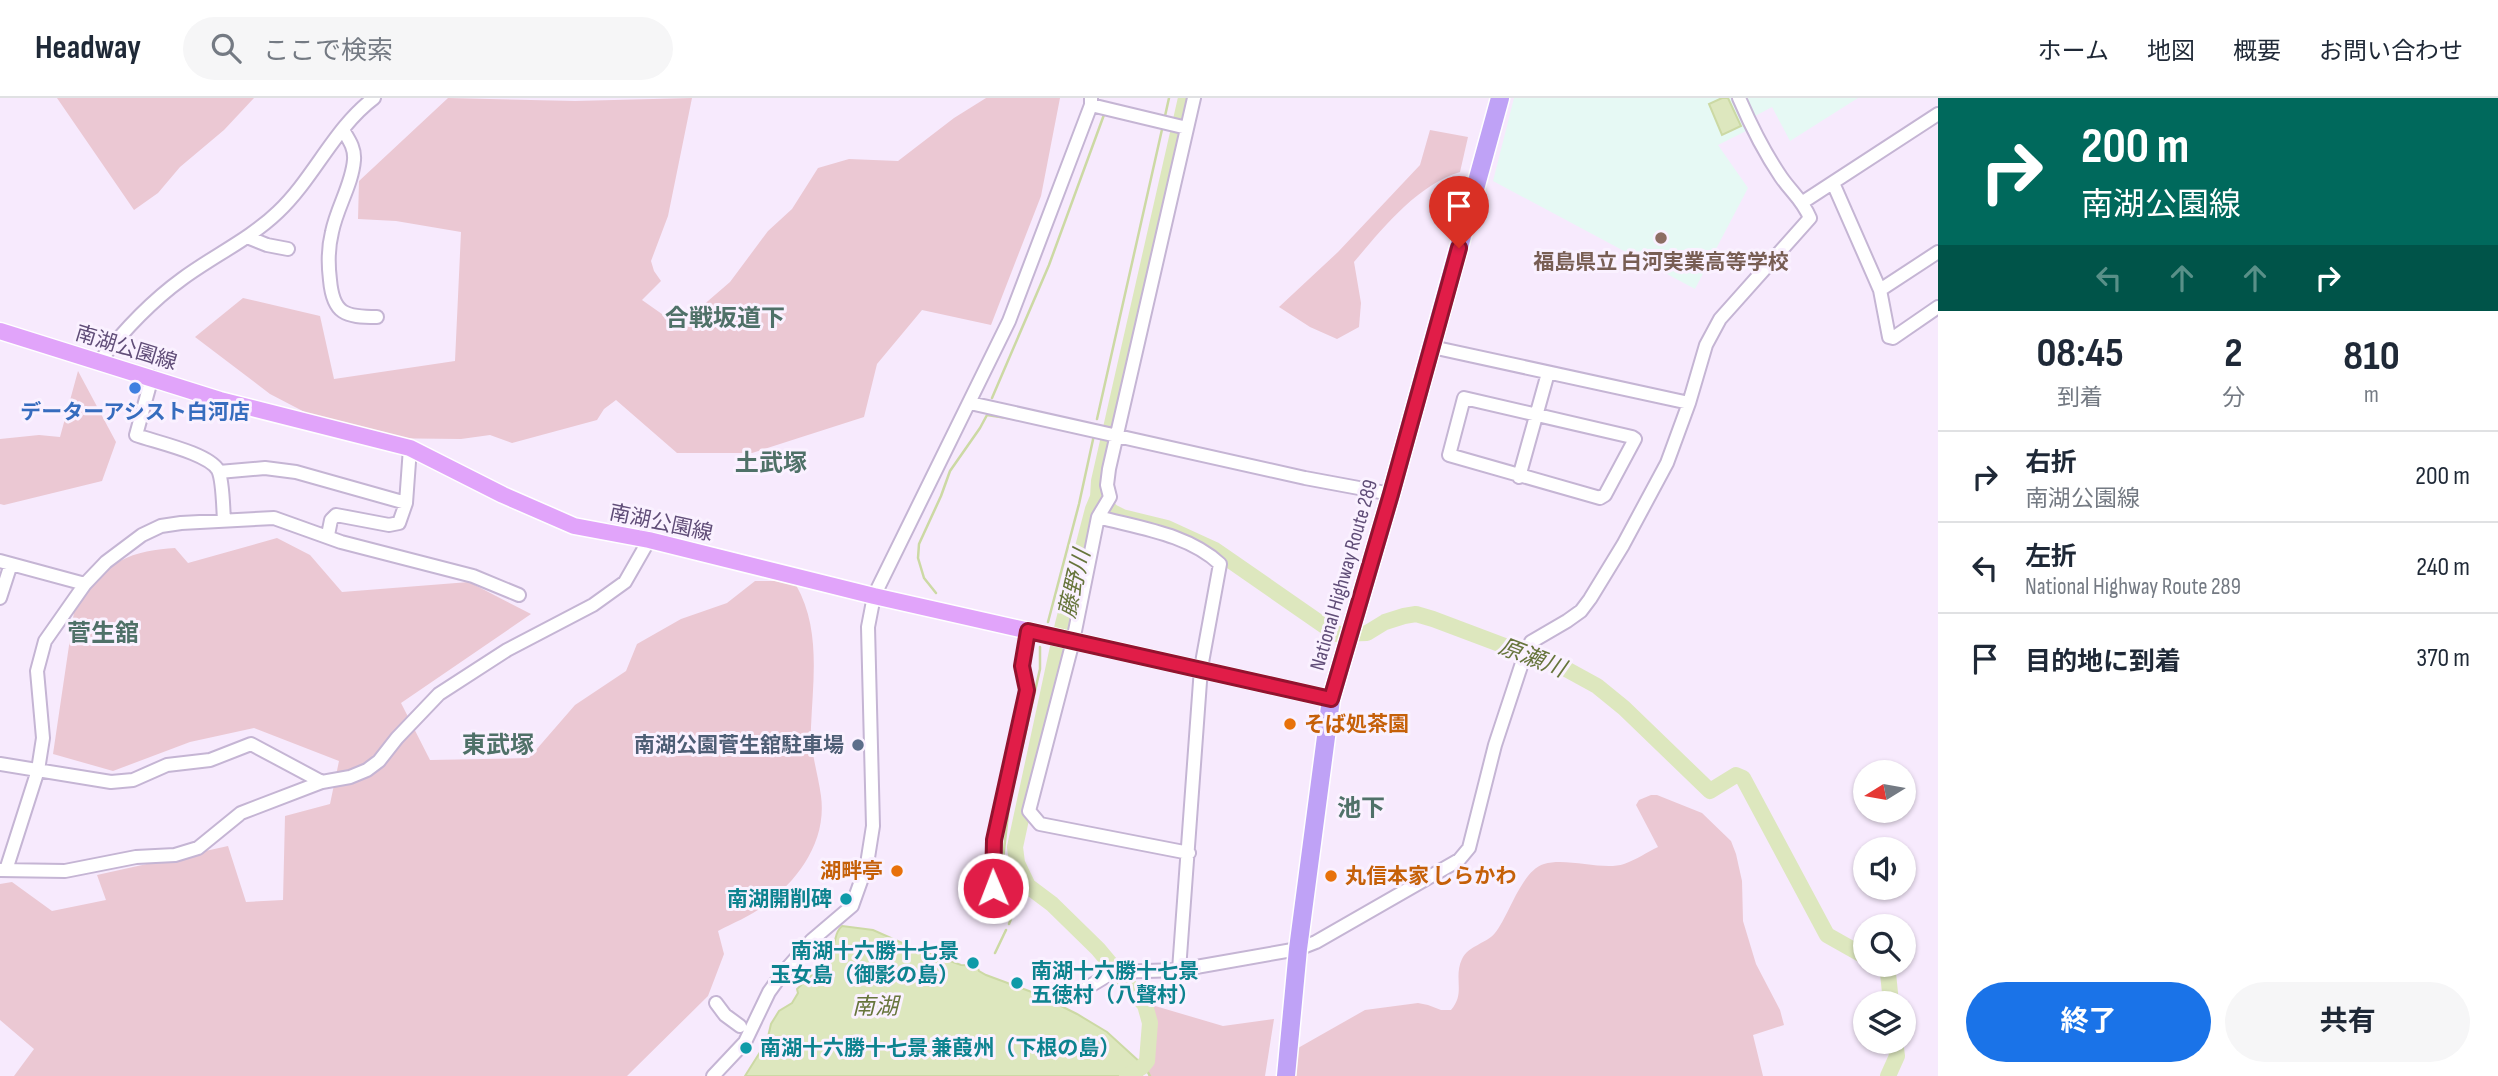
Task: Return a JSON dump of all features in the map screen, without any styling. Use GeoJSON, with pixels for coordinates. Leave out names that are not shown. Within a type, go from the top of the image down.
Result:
{"type":"FeatureCollection","features":[{"type":"Feature","properties":{"kind":"highway","name":"National Highway Route 289"},"geometry":{"type":"LineString","coordinates":[[1286,1076],[1298,949],[1331,699],[1391,494],[1500,98]]}},
{"type":"Feature","properties":{"kind":"main road","name":"南湖公園線"},"geometry":{"type":"LineString","coordinates":[[0,331],[220,400],[410,448],[503,495],[574,526],[649,540],[874,596],[1331,699]]}},
{"type":"Feature","properties":{"kind":"street"},"geometry":{"type":"LineString","coordinates":[[99,362],[129,324],[154,300],[247,237],[278,212],[343,130],[374,98]]}},
{"type":"Feature","properties":{"kind":"street"},"geometry":{"type":"LineString","coordinates":[[1189,853],[1040,824],[1029,811],[1073,641],[1116,437],[1194,98]]}},
{"type":"Feature","properties":{"kind":"street"},"geometry":{"type":"LineString","coordinates":[[1062,994],[1080,992],[1118,971],[1180,970],[1298,949],[1316,942],[1459,860],[1469,848],[1494,745],[1531,642],[1581,611],[1590,599],[1623,545],[1667,463],[1706,345],[1720,319],[1810,218],[1803,202],[1784,181],[1759,142],[1739,98]]}},
{"type":"Feature","properties":{"kind":"street"},"geometry":{"type":"LineString","coordinates":[[713,1076],[745,1042],[769,992],[812,940],[852,906],[867,864],[873,825],[868,627],[874,596],[1009,321],[1091,102],[1187,128]]}},
{"type":"Feature","properties":{"kind":"street"},"geometry":{"type":"LineString","coordinates":[[1803,202],[1938,114]]}},
{"type":"Feature","properties":{"kind":"street"},"geometry":{"type":"LineString","coordinates":[[343,130],[351,142],[354,160],[330,240],[331,291],[340,310],[354,316],[377,317]]}},
{"type":"Feature","properties":{"kind":"street"},"geometry":{"type":"LineString","coordinates":[[1833,183],[1880,290],[1889,337],[1893,338],[1938,307]]}},
{"type":"Feature","properties":{"kind":"street"},"geometry":{"type":"LineString","coordinates":[[247,237],[267,246],[288,249]]}},
{"type":"Feature","properties":{"kind":"street"},"geometry":{"type":"LineString","coordinates":[[1880,290],[1938,251]]}},
{"type":"Feature","properties":{"kind":"street"},"geometry":{"type":"LineString","coordinates":[[1432,347],[1689,403]]}},
{"type":"Feature","properties":{"kind":"street"},"geometry":{"type":"LineString","coordinates":[[1519,477],[1548,373]]}},
{"type":"Feature","properties":{"kind":"street"},"geometry":{"type":"LineString","coordinates":[[152,377],[136,435],[203,458],[219,472],[224,520]]}},
{"type":"Feature","properties":{"kind":"street"},"geometry":{"type":"LineString","coordinates":[[1464,398],[1635,439],[1605,495],[1600,498],[1519,477],[1449,455],[1464,398]]}},
{"type":"Feature","properties":{"kind":"street"},"geometry":{"type":"LineString","coordinates":[[970,402],[1116,437],[1391,494]]}},
{"type":"Feature","properties":{"kind":"street"},"geometry":{"type":"LineString","coordinates":[[328,536],[331,520],[337,515],[389,525],[399,523],[406,503],[410,448]]}},
{"type":"Feature","properties":{"kind":"street"},"geometry":{"type":"LineString","coordinates":[[219,472],[265,468],[296,472],[406,503]]}},
{"type":"Feature","properties":{"kind":"street"},"geometry":{"type":"LineString","coordinates":[[1103,508],[1188,542],[1207,552],[1220,564],[1201,668],[1180,970]]}},
{"type":"Feature","properties":{"kind":"street"},"geometry":{"type":"LineString","coordinates":[[519,594],[473,576],[341,542],[274,518],[161,526],[126,546],[85,584],[45,641],[37,671],[44,738],[38,770],[3,870],[65,871],[135,857],[175,856],[198,848],[241,813],[322,782],[350,777],[367,770],[379,761],[439,694],[507,650],[593,604],[625,582],[649,540]]}},
{"type":"Feature","properties":{"kind":"street"},"geometry":{"type":"LineString","coordinates":[[0,598],[6,563],[85,584]]}},
{"type":"Feature","properties":{"kind":"street"},"geometry":{"type":"LineString","coordinates":[[993,888],[994,840],[1027,690],[1022,666],[1028,631]]}},
{"type":"Feature","properties":{"kind":"street"},"geometry":{"type":"LineString","coordinates":[[0,764],[75,775],[97,782],[132,780],[166,765],[210,760],[251,744],[322,782]]}},
{"type":"Feature","properties":{"kind":"street"},"geometry":{"type":"LineString","coordinates":[[716,1003],[725,1015],[740,1026]]}},
{"type":"Feature","properties":{"kind":"shaded area"},"geometry":{"type":"Polygon","coordinates":[[[57,98],[254,98],[224,130],[180,167],[158,193],[134,210],[57,98]]]}},
{"type":"Feature","properties":{"kind":"shaded area"},"geometry":{"type":"Polygon","coordinates":[[[448,98],[575,101],[692,98],[668,216],[651,261],[661,281],[642,300],[679,326],[730,282],[768,231],[792,209],[818,168],[849,159],[898,161],[954,118],[986,98],[1060,98],[1041,196],[991,325],[922,310],[877,364],[864,417],[752,453],[677,453],[616,400],[604,409],[597,420],[512,443],[490,435],[461,439],[371,438],[343,432],[270,394],[195,337],[243,298],[320,316],[334,379],[455,361],[461,232],[396,221],[358,219],[359,181],[448,98]]]}},
{"type":"Feature","properties":{"kind":"shaded area","name":"福島県立 白河実業高等学校"},"geometry":{"type":"Polygon","coordinates":[[[1514,98],[1858,98],[1790,141],[1772,107],[1744,122],[1748,130],[1718,145],[1748,188],[1695,289],[1493,181],[1514,98]]]}},
{"type":"Feature","properties":{"kind":"shaded area"},"geometry":{"type":"Polygon","coordinates":[[[1430,130],[1468,137],[1460,172],[1444,178],[1415,197],[1354,262],[1361,303],[1359,327],[1337,339],[1310,327],[1279,307],[1338,252],[1420,165],[1430,130]]]}},
{"type":"Feature","properties":{"kind":"shaded area"},"geometry":{"type":"Polygon","coordinates":[[[78,371],[116,442],[102,481],[0,504],[0,439],[39,435],[60,437],[78,371]]]}},
{"type":"Feature","properties":{"kind":"shaded area"},"geometry":{"type":"Polygon","coordinates":[[[277,538],[310,555],[342,592],[469,582],[531,614],[401,703],[430,760],[529,758],[575,705],[626,671],[637,644],[681,619],[727,603],[755,581],[778,581],[796,585],[809,619],[814,654],[811,736],[822,813],[815,843],[799,871],[777,895],[754,913],[718,931],[724,954],[708,996],[627,1076],[14,1076],[34,1049],[0,1020],[0,884],[12,882],[52,911],[106,900],[97,875],[228,846],[246,902],[283,900],[285,816],[330,804],[339,761],[254,728],[190,742],[113,771],[53,754],[75,605],[102,576],[114,565],[133,555],[175,548],[188,563],[277,538]]]}},
{"type":"Feature","properties":{"kind":"shaded area"},"geometry":{"type":"Polygon","coordinates":[[[1651,795],[1702,813],[1731,841],[1742,881],[1743,921],[1756,964],[1780,1010],[1784,1025],[1753,1035],[1763,1076],[1296,1076],[1298,1048],[1365,1010],[1418,1003],[1451,1010],[1458,998],[1462,959],[1495,933],[1522,884],[1536,868],[1553,862],[1615,866],[1658,847],[1636,805],[1639,800],[1651,795]]]}},
{"type":"Feature","properties":{"kind":"shaded area"},"geometry":{"type":"Polygon","coordinates":[[[1145,1003],[1223,1026],[1274,1019],[1265,1076],[1148,1076],[1153,1045],[1145,1003]]]}},
{"type":"Feature","properties":{"kind":"water"},"geometry":{"type":"Polygon","coordinates":[[[1728,98],[1741,126],[1722,135],[1709,104],[1728,98]]]}},
{"type":"Feature","properties":{"kind":"water","name":"南湖"},"geometry":{"type":"Polygon","coordinates":[[[842,926],[873,930],[961,965],[977,966],[979,971],[986,975],[1037,994],[1077,1014],[1107,1032],[1142,1064],[1142,1076],[745,1076],[767,1041],[771,1024],[779,1011],[792,1003],[798,993],[797,989],[813,974],[813,968],[817,968],[834,945],[842,926]]]}},
{"type":"Feature","properties":{"kind":"waterway"},"geometry":{"type":"LineString","coordinates":[[1165,116],[1169,98]]}},
{"type":"Feature","properties":{"kind":"waterway","name":"藤野川"},"geometry":{"type":"LineString","coordinates":[[1127,1076],[1147,1061],[1150,1023],[1145,1005],[1098,949],[1052,904],[1028,886],[1017,863],[1015,847],[1063,624],[1098,497],[1099,481],[1186,98]]}},
{"type":"Feature","properties":{"kind":"waterway"},"geometry":{"type":"LineString","coordinates":[[992,398],[1049,265],[1105,112]]}},
{"type":"Feature","properties":{"kind":"waterway"},"geometry":{"type":"LineString","coordinates":[[1097,419],[1163,125]]}},
{"type":"Feature","properties":{"kind":"waterway"},"geometry":{"type":"LineString","coordinates":[[936,593],[924,578],[918,558],[919,544],[950,471],[987,415],[1020,420]]}},
{"type":"Feature","properties":{"kind":"waterway"},"geometry":{"type":"LineString","coordinates":[[1048,622],[1094,435]]}},
{"type":"Feature","properties":{"kind":"waterway","name":"原瀬川"},"geometry":{"type":"LineString","coordinates":[[1098,497],[1112,512],[1122,517],[1167,528],[1215,550],[1336,634],[1367,633],[1385,622],[1416,614],[1566,669],[1597,686],[1624,708],[1710,791],[1736,775],[1743,778],[1827,935],[1853,950]]}},
{"type":"Feature","properties":{"kind":"waterway"},"geometry":{"type":"LineString","coordinates":[[1003,859],[1009,805],[1040,669],[1040,647]]}},
{"type":"Feature","properties":{"kind":"waterway"},"geometry":{"type":"LineString","coordinates":[[1007,872],[1016,897],[1009,924]]}},
{"type":"Feature","properties":{"kind":"waterway"},"geometry":{"type":"LineString","coordinates":[[995,953],[1006,930]]}},
{"type":"Feature","properties":{"kind":"waterway","name":"原瀬川"},"geometry":{"type":"LineString","coordinates":[[1888,977],[1890,991]]}},
{"type":"Feature","properties":{"kind":"waterway","name":"原瀬川"},"geometry":{"type":"LineString","coordinates":[[1888,1076],[1897,1054]]}},
{"type":"Feature","properties":{"kind":"waterway"},"geometry":{"type":"LineString","coordinates":[[1147,1061],[1145,1067],[1150,1076]]}},
{"type":"Feature","properties":{"kind":"place","name":"福島県立 白河実業高等学校"},"geometry":{"type":"Point","coordinates":[1661,238]}},
{"type":"Feature","properties":{"kind":"place","name":"データーアシスト白河店"},"geometry":{"type":"Point","coordinates":[135,388]}},
{"type":"Feature","properties":{"kind":"place","name":"そば処茶園"},"geometry":{"type":"Point","coordinates":[1290,724]}},
{"type":"Feature","properties":{"kind":"place","name":"南湖公園菅生舘駐車場"},"geometry":{"type":"Point","coordinates":[858,745]}},
{"type":"Feature","properties":{"kind":"place","name":"湖畔亭"},"geometry":{"type":"Point","coordinates":[897,871]}},
{"type":"Feature","properties":{"kind":"place","name":"丸信本家 しらかわ"},"geometry":{"type":"Point","coordinates":[1331,876]}},
{"type":"Feature","properties":{"kind":"place","name":"南湖開削碑"},"geometry":{"type":"Point","coordinates":[846,899]}},
{"type":"Feature","properties":{"kind":"place","name":"南湖十六勝十七景 玉女島（御影の島）"},"geometry":{"type":"Point","coordinates":[973,963]}},
{"type":"Feature","properties":{"kind":"place","name":"南湖十六勝十七景 五徳村（八聲村）"},"geometry":{"type":"Point","coordinates":[1017,983]}},
{"type":"Feature","properties":{"kind":"place","name":"南湖十六勝十七景 兼葭州（下根の島）"},"geometry":{"type":"Point","coordinates":[746,1048]}},
{"type":"Feature","properties":{"kind":"district","name":"合戦坂道下"},"geometry":{"type":"Point","coordinates":[725,318]}},
{"type":"Feature","properties":{"kind":"district","name":"土武塚"},"geometry":{"type":"Point","coordinates":[771,463]}},
{"type":"Feature","properties":{"kind":"district","name":"菅生舘"},"geometry":{"type":"Point","coordinates":[103,633]}},
{"type":"Feature","properties":{"kind":"district","name":"東武塚"},"geometry":{"type":"Point","coordinates":[498,745]}},
{"type":"Feature","properties":{"kind":"district","name":"池下"},"geometry":{"type":"Point","coordinates":[1361,808]}},
{"type":"Feature","properties":{"kind":"route"},"geometry":{"type":"LineString","coordinates":[[993,888],[994,840],[1027,690],[1022,666],[1028,631],[1331,699],[1459,248]]}}]}
